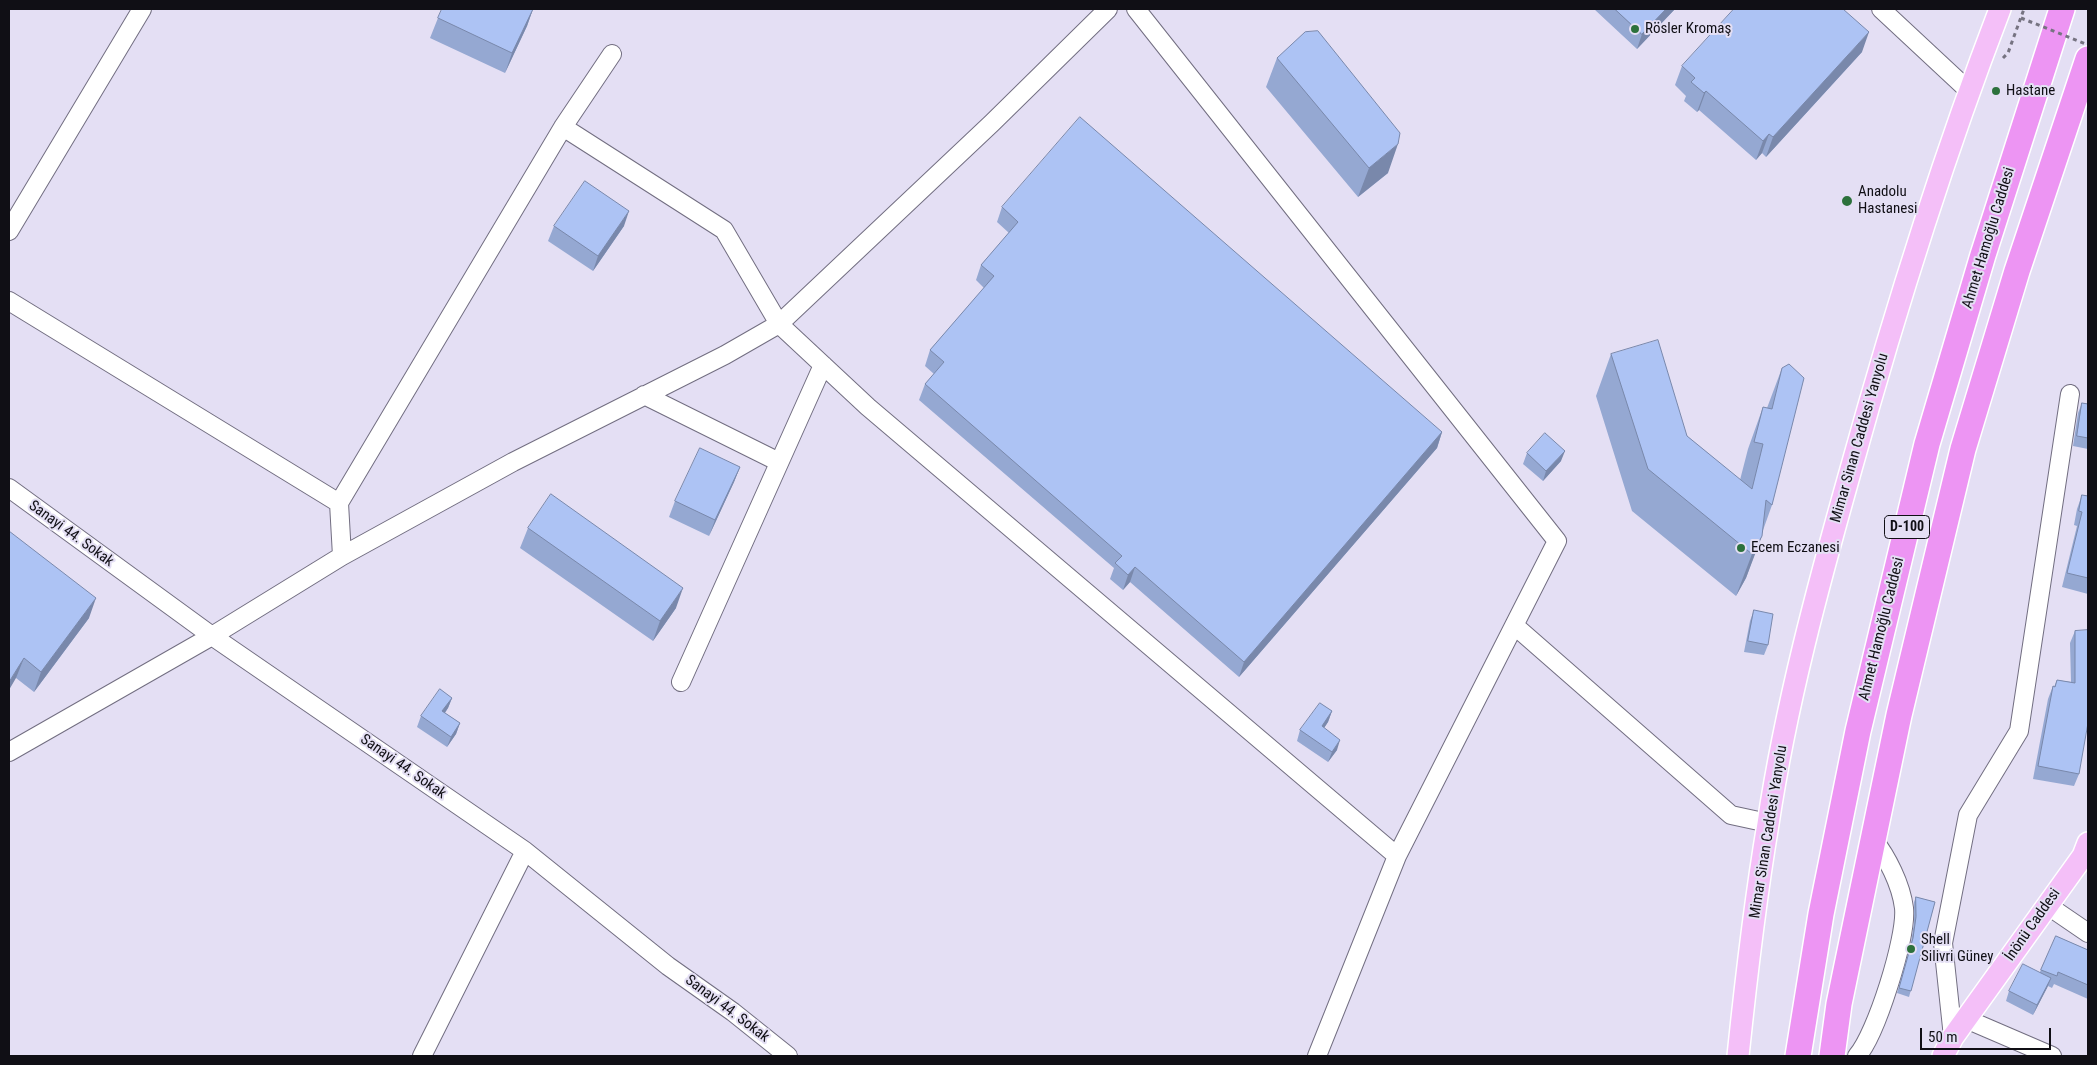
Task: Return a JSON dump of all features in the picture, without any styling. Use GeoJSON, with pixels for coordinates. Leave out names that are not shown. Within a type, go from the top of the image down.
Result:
{"type":"FeatureCollection","features":[{"type":"Feature","properties":{"kind":"highway","name":"Ahmet Hamoğlu Caddesi"},"geometry":{"type":"LineString","coordinates":[[1798,1056],[1820,914],[1858,731],[1927,444],[1983,255],[2062,9]]}},
{"type":"Feature","properties":{"kind":"highway","name":"D-100"},"geometry":{"type":"LineString","coordinates":[[1832,1056],[1839,1004],[1898,715],[1963,448],[2017,271],[2088,59]]}},
{"type":"Feature","properties":{"kind":"main road","name":"Mimar Sinan Caddesi Yanyolu"},"geometry":{"type":"LineString","coordinates":[[1738,1056],[1768,823],[1785,732],[1828,550],[1894,314],[1969,92],[2000,9]]}},
{"type":"Feature","properties":{"kind":"main road","name":"İnönü Caddesi"},"geometry":{"type":"LineString","coordinates":[[1943,1056],[1953,1036],[2083,856],[2088,844]]}},
{"type":"Feature","properties":{"kind":"street"},"geometry":{"type":"LineString","coordinates":[[9,231],[142,9]]}},
{"type":"Feature","properties":{"kind":"street"},"geometry":{"type":"LineString","coordinates":[[9,752],[212,636],[342,556],[513,462],[779,324],[992,123],[1108,9]]}},
{"type":"Feature","properties":{"kind":"street"},"geometry":{"type":"LineString","coordinates":[[1136,9],[1557,541],[1397,856],[1317,1056]]}},
{"type":"Feature","properties":{"kind":"street"},"geometry":{"type":"LineString","coordinates":[[1881,9],[1969,92]]}},
{"type":"Feature","properties":{"kind":"street"},"geometry":{"type":"LineString","coordinates":[[342,556],[339,502],[564,128],[612,54]]}},
{"type":"Feature","properties":{"kind":"street"},"geometry":{"type":"LineString","coordinates":[[564,128],[724,230],[779,324],[822,365],[868,407],[1397,856]]}},
{"type":"Feature","properties":{"kind":"street"},"geometry":{"type":"LineString","coordinates":[[9,301],[339,502]]}},
{"type":"Feature","properties":{"kind":"street"},"geometry":{"type":"LineString","coordinates":[[681,682],[822,365]]}},
{"type":"Feature","properties":{"kind":"street"},"geometry":{"type":"LineString","coordinates":[[1953,1036],[1943,943],[1968,815],[2018,731],[2070,394]]}},
{"type":"Feature","properties":{"kind":"street"},"geometry":{"type":"LineString","coordinates":[[644,395],[779,462]]}},
{"type":"Feature","properties":{"kind":"street","name":"Sanayi 44. Sokak"},"geometry":{"type":"LineString","coordinates":[[9,488],[212,636],[525,852],[668,966],[734,1012],[788,1056]]}},
{"type":"Feature","properties":{"kind":"street"},"geometry":{"type":"LineString","coordinates":[[1515,626],[1731,815],[1768,823]]}},
{"type":"Feature","properties":{"kind":"street"},"geometry":{"type":"LineString","coordinates":[[1857,1056],[1863,1050],[1879,1016],[1903,927],[1904,908],[1894,878],[1884,853],[1873,839]]}},
{"type":"Feature","properties":{"kind":"street"},"geometry":{"type":"LineString","coordinates":[[422,1056],[525,852]]}},
{"type":"Feature","properties":{"kind":"street"},"geometry":{"type":"LineString","coordinates":[[2047,905],[2088,933]]}},
{"type":"Feature","properties":{"kind":"street"},"geometry":{"type":"LineString","coordinates":[[1966,1019],[2052,1056]]}},
{"type":"Feature","properties":{"kind":"path"},"geometry":{"type":"LineString","coordinates":[[2008,54],[2024,9]]}},
{"type":"Feature","properties":{"kind":"path"},"geometry":{"type":"LineString","coordinates":[[2021,18],[2088,45]]}},
{"type":"Feature","properties":{"kind":"building"},"geometry":{"type":"Polygon","coordinates":[[[442,9],[533,9],[512,53],[438,18],[442,9]]]}},
{"type":"Feature","properties":{"kind":"building"},"geometry":{"type":"Polygon","coordinates":[[[1615,9],[1666,9],[1642,34],[1615,9]]]}},
{"type":"Feature","properties":{"kind":"building"},"geometry":{"type":"Polygon","coordinates":[[[1734,9],[1843,9],[1869,32],[1773,137],[1769,134],[1763,141],[1706,91],[1704,93],[1691,82],[1695,78],[1682,66],[1734,9]]]}},
{"type":"Feature","properties":{"kind":"building"},"geometry":{"type":"Polygon","coordinates":[[[1318,31],[1400,133],[1398,144],[1369,168],[1277,58],[1305,32],[1318,31]]]}},
{"type":"Feature","properties":{"kind":"building"},"geometry":{"type":"Polygon","coordinates":[[[1080,117],[1442,432],[1244,662],[1135,567],[1128,575],[1115,563],[1122,556],[925,384],[944,362],[930,350],[994,276],[981,265],[1018,222],[1002,207],[1080,117]]]}},
{"type":"Feature","properties":{"kind":"building"},"geometry":{"type":"Polygon","coordinates":[[[585,181],[629,211],[598,256],[554,226],[585,181]]]}},
{"type":"Feature","properties":{"kind":"building"},"geometry":{"type":"Polygon","coordinates":[[[1658,340],[1687,436],[1752,489],[1763,444],[1754,442],[1763,407],[1772,409],[1782,368],[1789,364],[1804,378],[1772,505],[1766,500],[1762,536],[1752,554],[1648,469],[1611,354],[1658,340]]]}},
{"type":"Feature","properties":{"kind":"building"},"geometry":{"type":"Polygon","coordinates":[[[2082,403],[2088,404],[2088,438],[2077,436],[2082,403]]]}},
{"type":"Feature","properties":{"kind":"building"},"geometry":{"type":"Polygon","coordinates":[[[1545,433],[1565,451],[1546,471],[1527,453],[1545,433]]]}},
{"type":"Feature","properties":{"kind":"building"},"geometry":{"type":"Polygon","coordinates":[[[700,448],[740,467],[715,520],[675,501],[700,448]]]}},
{"type":"Feature","properties":{"kind":"building"},"geometry":{"type":"Polygon","coordinates":[[[551,494],[683,588],[660,621],[528,528],[551,494]]]}},
{"type":"Feature","properties":{"kind":"building"},"geometry":{"type":"Polygon","coordinates":[[[2082,495],[2088,496],[2088,578],[2067,573],[2082,512],[2079,511],[2082,495]]]}},
{"type":"Feature","properties":{"kind":"building"},"geometry":{"type":"Polygon","coordinates":[[[9,531],[96,598],[41,672],[24,658],[9,682],[9,531]]]}},
{"type":"Feature","properties":{"kind":"building"},"geometry":{"type":"Polygon","coordinates":[[[1754,610],[1773,614],[1768,645],[1748,641],[1754,610]]]}},
{"type":"Feature","properties":{"kind":"building"},"geometry":{"type":"Polygon","coordinates":[[[2088,630],[2088,723],[2079,774],[2038,766],[2053,686],[2055,687],[2057,680],[2075,683],[2075,631],[2088,630]]]}},
{"type":"Feature","properties":{"kind":"building"},"geometry":{"type":"Polygon","coordinates":[[[440,689],[452,698],[442,711],[460,723],[451,737],[421,716],[440,689]]]}},
{"type":"Feature","properties":{"kind":"building"},"geometry":{"type":"Polygon","coordinates":[[[1320,703],[1332,711],[1322,726],[1340,740],[1332,752],[1300,730],[1320,703]]]}},
{"type":"Feature","properties":{"kind":"building"},"geometry":{"type":"Polygon","coordinates":[[[1916,897],[1935,902],[1911,991],[1899,988],[1913,938],[1916,897]]]}},
{"type":"Feature","properties":{"kind":"building"},"geometry":{"type":"Polygon","coordinates":[[[2056,936],[2088,950],[2088,985],[2058,972],[2057,976],[2041,970],[2056,936]]]}},
{"type":"Feature","properties":{"kind":"building"},"geometry":{"type":"Polygon","coordinates":[[[2023,964],[2051,978],[2037,1005],[2009,991],[2023,964]]]}},
{"type":"Feature","properties":{"kind":"place","name":"Rösler Kromaş"},"geometry":{"type":"Point","coordinates":[1635,29]}},
{"type":"Feature","properties":{"kind":"place","name":"Hastane"},"geometry":{"type":"Point","coordinates":[1996,91]}},
{"type":"Feature","properties":{"kind":"place","name":"Anadolu Hastanesi"},"geometry":{"type":"Point","coordinates":[1847,201]}},
{"type":"Feature","properties":{"kind":"place","name":"Ecem Eczanesi"},"geometry":{"type":"Point","coordinates":[1741,548]}},
{"type":"Feature","properties":{"kind":"place","name":"Shell Silivri Güney"},"geometry":{"type":"Point","coordinates":[1911,949]}}]}
